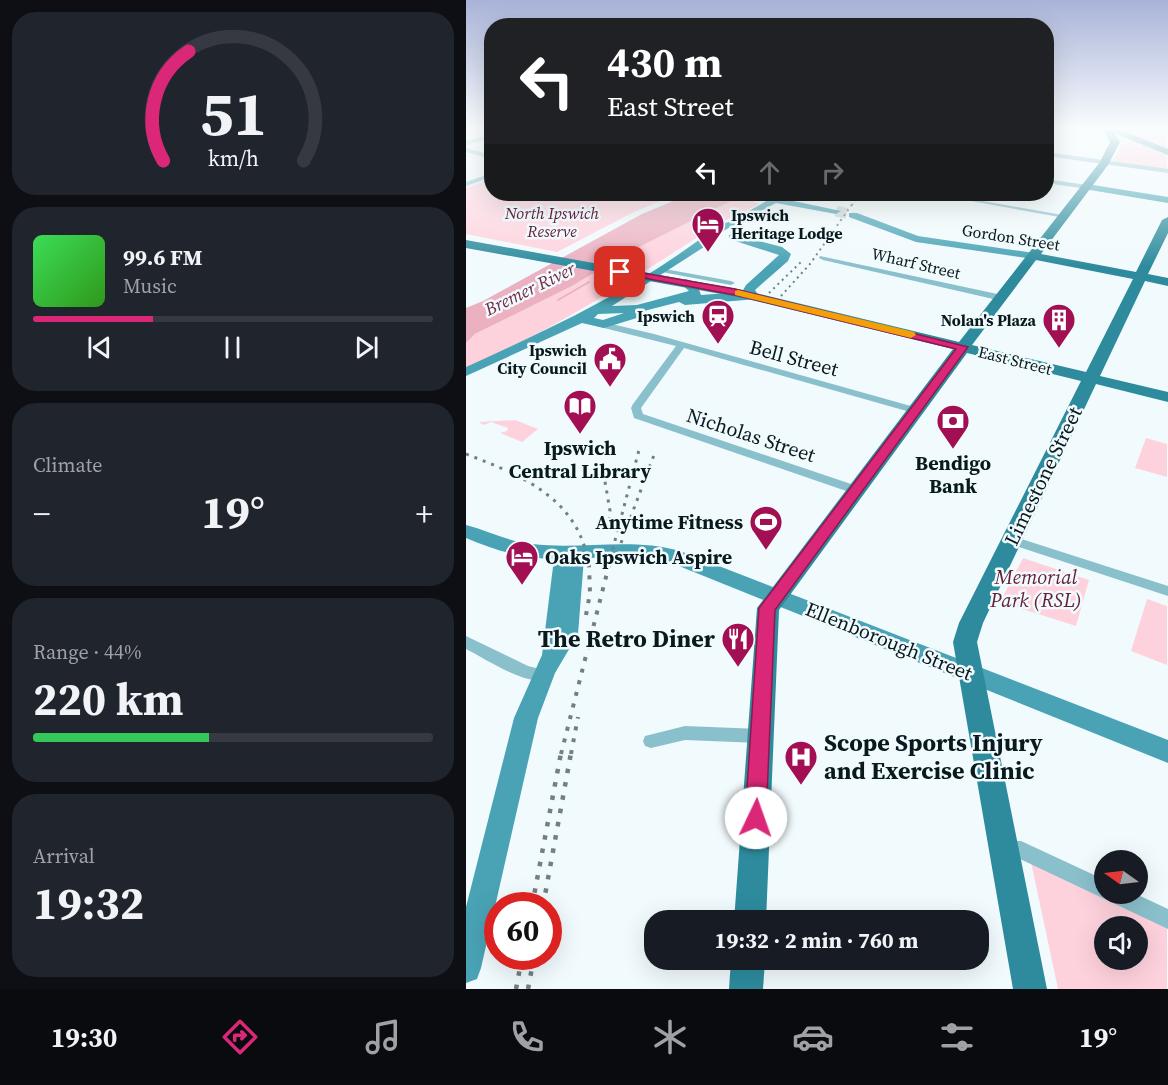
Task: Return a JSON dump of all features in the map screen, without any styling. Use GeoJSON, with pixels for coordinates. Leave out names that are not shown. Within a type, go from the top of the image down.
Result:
{"type":"FeatureCollection","features":[{"type":"Feature","properties":{"kind":"main road"},"geometry":{"type":"LineString","coordinates":[[751,910],[768,608],[914,410],[1096,175]]}},
{"type":"Feature","properties":{"kind":"main road","name":"Limestone Street"},"geometry":{"type":"LineString","coordinates":[[1030,989],[965,642],[972,623],[1168,220]]}},
{"type":"Feature","properties":{"kind":"main road","name":"East Street"},"geometry":{"type":"LineString","coordinates":[[466,244],[752,296],[1168,397]]}},
{"type":"Feature","properties":{"kind":"main road","name":"Gordon Street"},"geometry":{"type":"LineString","coordinates":[[1034,256],[1168,282]]}},
{"type":"Feature","properties":{"kind":"main road"},"geometry":{"type":"LineString","coordinates":[[746,989],[747,970]]}},
{"type":"Feature","properties":{"kind":"street"},"geometry":{"type":"LineString","coordinates":[[466,184],[484,178]]}},
{"type":"Feature","properties":{"kind":"street"},"geometry":{"type":"LineString","coordinates":[[1054,182],[1168,200]]}},
{"type":"Feature","properties":{"kind":"street"},"geometry":{"type":"LineString","coordinates":[[629,332],[620,325],[616,302],[700,245],[727,233],[773,201]]}},
{"type":"Feature","properties":{"kind":"street"},"geometry":{"type":"LineString","coordinates":[[781,201],[836,211]]}},
{"type":"Feature","properties":{"kind":"street"},"geometry":{"type":"LineString","coordinates":[[976,201],[1065,216]]}},
{"type":"Feature","properties":{"kind":"street"},"geometry":{"type":"LineString","coordinates":[[746,230],[748,220],[756,211]]}},
{"type":"Feature","properties":{"kind":"street","name":"Gordon Street"},"geometry":{"type":"LineString","coordinates":[[853,215],[920,240],[1034,256]]}},
{"type":"Feature","properties":{"kind":"street"},"geometry":{"type":"LineString","coordinates":[[727,233],[746,230]]}},
{"type":"Feature","properties":{"kind":"street"},"geometry":{"type":"LineString","coordinates":[[746,230],[763,246]]}},
{"type":"Feature","properties":{"kind":"street"},"geometry":{"type":"LineString","coordinates":[[727,233],[782,251],[786,257],[757,279],[748,291],[752,296]]}},
{"type":"Feature","properties":{"kind":"street","name":"Wharf Street"},"geometry":{"type":"LineString","coordinates":[[823,258],[1002,298]]}},
{"type":"Feature","properties":{"kind":"street"},"geometry":{"type":"LineString","coordinates":[[662,270],[731,283]]}},
{"type":"Feature","properties":{"kind":"street"},"geometry":{"type":"LineString","coordinates":[[718,289],[736,287],[757,279]]}},
{"type":"Feature","properties":{"kind":"street"},"geometry":{"type":"LineString","coordinates":[[466,385],[594,319],[645,281]]}},
{"type":"Feature","properties":{"kind":"street"},"geometry":{"type":"LineString","coordinates":[[617,315],[696,293],[695,289],[686,283]]}},
{"type":"Feature","properties":{"kind":"street"},"geometry":{"type":"LineString","coordinates":[[466,372],[594,319],[698,299],[752,296]]}},
{"type":"Feature","properties":{"kind":"street","name":"Bell Street"},"geometry":{"type":"LineString","coordinates":[[594,319],[629,332],[914,410]]}},
{"type":"Feature","properties":{"kind":"street","name":"Nicholas Street"},"geometry":{"type":"LineString","coordinates":[[682,345],[638,404],[636,413],[645,420],[856,490]]}},
{"type":"Feature","properties":{"kind":"street","name":"Ellenborough Street"},"geometry":{"type":"LineString","coordinates":[[466,531],[513,548],[571,554],[643,550],[681,558],[1168,752]]}},
{"type":"Feature","properties":{"kind":"street"},"geometry":{"type":"LineString","coordinates":[[1012,540],[1168,591]]}},
{"type":"Feature","properties":{"kind":"street"},"geometry":{"type":"LineString","coordinates":[[513,548],[538,559],[548,567],[554,577],[559,595]]}},
{"type":"Feature","properties":{"kind":"street"},"geometry":{"type":"LineString","coordinates":[[546,668],[564,561],[571,554]]}},
{"type":"Feature","properties":{"kind":"street"},"geometry":{"type":"LineString","coordinates":[[466,968],[514,761],[528,711],[546,668],[567,634],[571,554]]}},
{"type":"Feature","properties":{"kind":"street"},"geometry":{"type":"LineString","coordinates":[[466,642],[524,672],[546,668]]}},
{"type":"Feature","properties":{"kind":"street"},"geometry":{"type":"LineString","coordinates":[[651,741],[685,733],[760,736]]}},
{"type":"Feature","properties":{"kind":"street"},"geometry":{"type":"LineString","coordinates":[[1003,850],[1021,850],[1094,885]]}},
{"type":"Feature","properties":{"kind":"street"},"geometry":{"type":"LineString","coordinates":[[1136,904],[1168,919]]}},
{"type":"Feature","properties":{"kind":"green space","name":"North Ipswich Reserve"},"geometry":{"type":"Polygon","coordinates":[[[484,182],[484,201],[660,201],[557,252],[466,234],[466,188],[484,182]]]}},
{"type":"Feature","properties":{"kind":"green space"},"geometry":{"type":"Polygon","coordinates":[[[730,201],[753,201],[759,204],[719,224],[562,320],[466,369],[466,343],[475,334],[572,286],[631,251],[730,201]]]}},
{"type":"Feature","properties":{"kind":"green space"},"geometry":{"type":"Polygon","coordinates":[[[515,420],[538,429],[522,442],[500,433],[507,431],[508,428],[491,422],[484,425],[479,422],[515,420]]]}},
{"type":"Feature","properties":{"kind":"green space"},"geometry":{"type":"Polygon","coordinates":[[[1146,438],[1167,444],[1167,477],[1135,468],[1146,438]]]}},
{"type":"Feature","properties":{"kind":"green space","name":"Memorial Park (RSL)"},"geometry":{"type":"Polygon","coordinates":[[[1023,558],[1089,580],[1076,626],[1000,602],[1023,558]]]}},
{"type":"Feature","properties":{"kind":"green space"},"geometry":{"type":"Polygon","coordinates":[[[1147,599],[1167,606],[1167,665],[1131,651],[1147,599]]]}},
{"type":"Feature","properties":{"kind":"green space"},"geometry":{"type":"Polygon","coordinates":[[[1031,862],[1094,891],[1094,904],[1122,904],[1148,916],[1094,916],[1094,970],[1148,970],[1148,916],[1167,925],[1167,989],[1058,989],[1031,862]]]}},
{"type":"Feature","properties":{"kind":"water","name":"Bremer River"},"geometry":{"type":"Polygon","coordinates":[[[673,201],[731,201],[631,251],[572,286],[475,334],[466,343],[466,308],[483,301],[642,214],[673,201]]]}},
{"type":"Feature","properties":{"kind":"waterway"},"geometry":{"type":"LineString","coordinates":[[558,300],[589,282]]}},
{"type":"Feature","properties":{"kind":"tunnel"},"geometry":{"type":"LineString","coordinates":[[836,211],[853,215]]}},
{"type":"Feature","properties":{"kind":"railway"},"geometry":{"type":"LineString","coordinates":[[852,205],[855,201]]}},
{"type":"Feature","properties":{"kind":"railway"},"geometry":{"type":"LineString","coordinates":[[781,296],[810,264],[853,203]]}},
{"type":"Feature","properties":{"kind":"railway"},"geometry":{"type":"LineString","coordinates":[[769,293],[802,261]]}},
{"type":"Feature","properties":{"kind":"railway"},"geometry":{"type":"LineString","coordinates":[[608,567],[639,450]]}},
{"type":"Feature","properties":{"kind":"railway"},"geometry":{"type":"LineString","coordinates":[[466,454],[508,471],[546,493],[574,524],[583,544],[589,567]]}},
{"type":"Feature","properties":{"kind":"railway"},"geometry":{"type":"LineString","coordinates":[[621,543],[654,455]]}},
{"type":"Feature","properties":{"kind":"railway"},"geometry":{"type":"LineString","coordinates":[[602,464],[610,511],[609,530]]}},
{"type":"Feature","properties":{"kind":"railway"},"geometry":{"type":"LineString","coordinates":[[586,615],[590,593],[589,565]]}},
{"type":"Feature","properties":{"kind":"railway"},"geometry":{"type":"LineString","coordinates":[[561,754],[609,565]]}},
{"type":"Feature","properties":{"kind":"railway"},"geometry":{"type":"LineString","coordinates":[[571,754],[578,717]]}},
{"type":"Feature","properties":{"kind":"railway"},"geometry":{"type":"LineString","coordinates":[[535,892],[561,753]]}},
{"type":"Feature","properties":{"kind":"railway"},"geometry":{"type":"LineString","coordinates":[[546,892],[571,753]]}},
{"type":"Feature","properties":{"kind":"railway"},"geometry":{"type":"LineString","coordinates":[[516,989],[520,970]]}},
{"type":"Feature","properties":{"kind":"railway"},"geometry":{"type":"LineString","coordinates":[[528,989],[532,970]]}},
{"type":"Feature","properties":{"kind":"slow traffic"},"geometry":{"type":"LineString","coordinates":[[738,293],[911,335]]}},
{"type":"Feature","properties":{"kind":"place","name":"Ipswich Heritage Lodge"},"geometry":{"type":"Point","coordinates":[708,253]}},
{"type":"Feature","properties":{"kind":"place","name":"Ipswich"},"geometry":{"type":"Point","coordinates":[718,345]}},
{"type":"Feature","properties":{"kind":"place","name":"Nolan's Plaza"},"geometry":{"type":"Point","coordinates":[1059,349]}},
{"type":"Feature","properties":{"kind":"place","name":"Ipswich City Council"},"geometry":{"type":"Point","coordinates":[610,388]}},
{"type":"Feature","properties":{"kind":"place","name":"Ipswich Central Library"},"geometry":{"type":"Point","coordinates":[580,435]}},
{"type":"Feature","properties":{"kind":"place","name":"Bendigo Bank"},"geometry":{"type":"Point","coordinates":[953,450]}},
{"type":"Feature","properties":{"kind":"place","name":"Anytime Fitness"},"geometry":{"type":"Point","coordinates":[766,551]}},
{"type":"Feature","properties":{"kind":"place","name":"Oaks Ipswich Aspire"},"geometry":{"type":"Point","coordinates":[522,586]}},
{"type":"Feature","properties":{"kind":"place","name":"The Retro Diner"},"geometry":{"type":"Point","coordinates":[738,668]}},
{"type":"Feature","properties":{"kind":"place","name":"Scope Sports Injury and Exercise Clinic"},"geometry":{"type":"Point","coordinates":[801,786]}},
{"type":"Feature","properties":{"kind":"route"},"geometry":{"type":"LineString","coordinates":[[620,272],[735,292],[963,347],[768,608],[756,818]]}}]}
